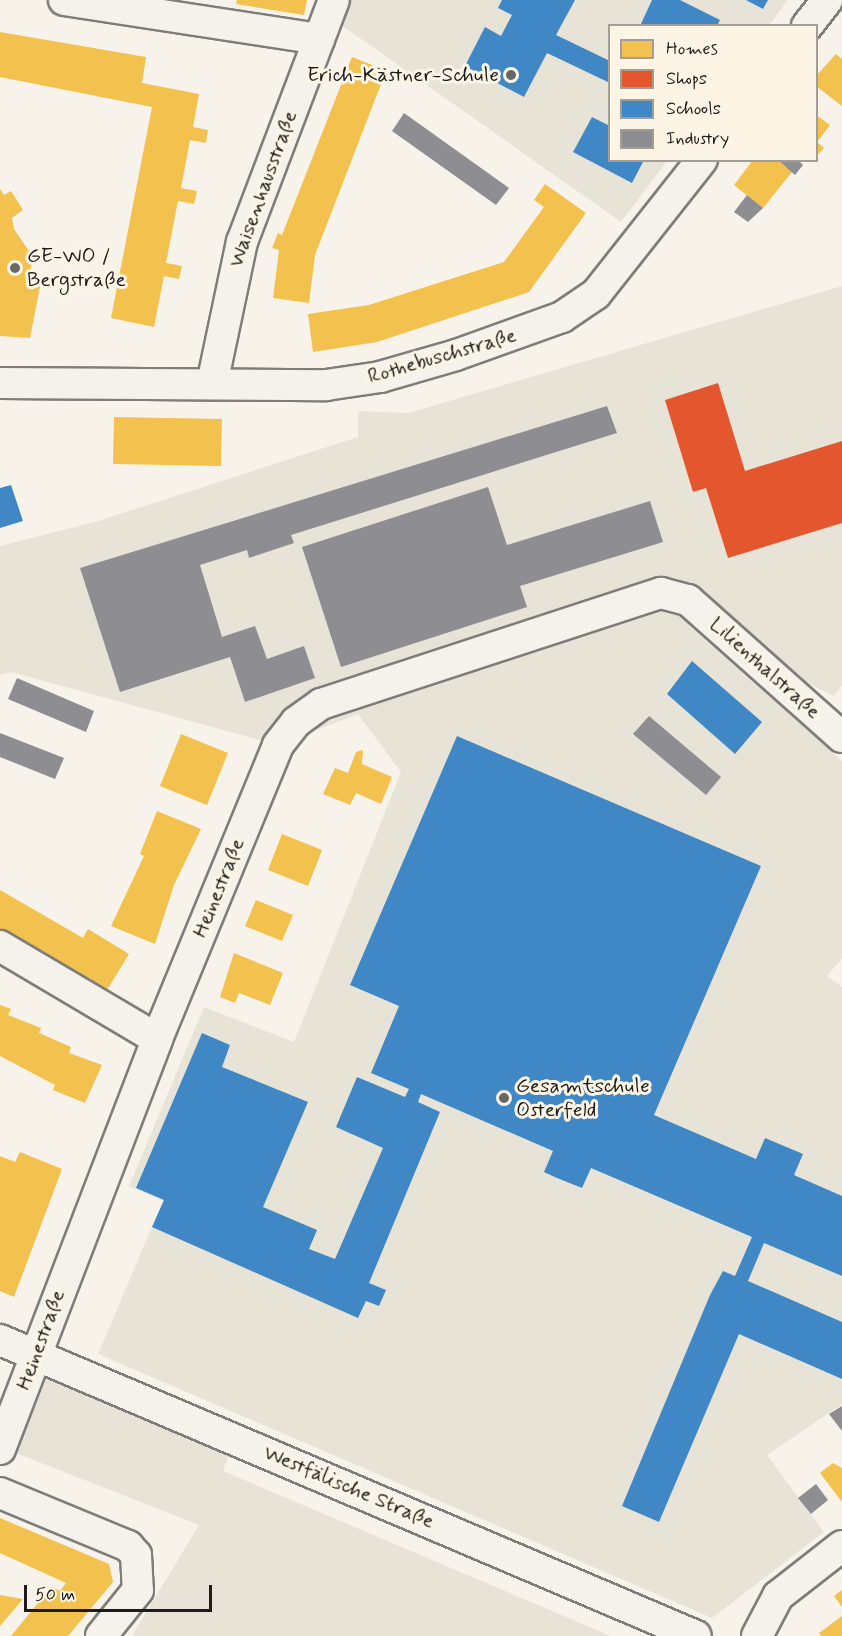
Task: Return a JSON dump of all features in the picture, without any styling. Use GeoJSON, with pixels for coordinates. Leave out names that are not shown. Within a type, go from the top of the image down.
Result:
{"type":"FeatureCollection","features":[{"type":"Feature","properties":{"kind":"street"},"geometry":{"type":"LineString","coordinates":[[64,0],[319,39]]}},
{"type":"Feature","properties":{"kind":"street","name":"Waisenhausstraße"},"geometry":{"type":"LineString","coordinates":[[212,384],[242,242],[334,0]]}},
{"type":"Feature","properties":{"kind":"street"},"geometry":{"type":"LineString","coordinates":[[809,24],[827,0]]}},
{"type":"Feature","properties":{"kind":"street","name":"Rothebuschstraße"},"geometry":{"type":"LineString","coordinates":[[0,383],[212,384],[270,388],[380,377],[562,317],[607,283],[700,162]]}},
{"type":"Feature","properties":{"kind":"street","name":"Heinestraße"},"geometry":{"type":"LineString","coordinates":[[0,1449],[34,1354],[157,1039],[278,745],[296,722],[321,704],[652,593],[688,600]]}},
{"type":"Feature","properties":{"kind":"street","name":"Lilienthalstraße"},"geometry":{"type":"LineString","coordinates":[[688,600],[842,737]]}},
{"type":"Feature","properties":{"kind":"street"},"geometry":{"type":"LineString","coordinates":[[0,946],[157,1039]]}},
{"type":"Feature","properties":{"kind":"street","name":"Westfälische Straße"},"geometry":{"type":"LineString","coordinates":[[0,1340],[696,1636]]}},
{"type":"Feature","properties":{"kind":"street"},"geometry":{"type":"LineString","coordinates":[[0,1493],[128,1546],[136,1555],[138,1590],[101,1636]]}},
{"type":"Feature","properties":{"kind":"street"},"geometry":{"type":"LineString","coordinates":[[757,1636],[778,1596],[842,1546]]}},
{"type":"Feature","properties":{"kind":"shaded area","name":"Erich-Kästner-Schule"},"geometry":{"type":"Polygon","coordinates":[[[350,0],[788,0],[770,24],[608,24],[608,162],[666,162],[621,222],[340,24],[350,0]]]}},
{"type":"Feature","properties":{"kind":"shaded area","name":"Gesamtschule Osterfeld"},"geometry":{"type":"Polygon","coordinates":[[[842,286],[842,685],[834,696],[687,624],[842,761],[842,958],[827,976],[842,987],[842,1404],[767,1455],[824,1532],[712,1618],[98,1354],[163,1201],[129,1186],[204,1007],[294,1042],[401,772],[358,714],[278,745],[11,672],[0,675],[0,546],[95,522],[358,437],[358,411],[408,413],[842,286]]]}},
{"type":"Feature","properties":{"kind":"shaded area"},"geometry":{"type":"Polygon","coordinates":[[[46,1379],[230,1451],[223,1471],[611,1636],[132,1636],[199,1525],[16,1453],[46,1379]]]}},
{"type":"Feature","properties":{"kind":"building: Homes"},"geometry":{"type":"Polygon","coordinates":[[[237,0],[307,0],[304,15],[236,4],[237,0]]]}},
{"type":"Feature","properties":{"kind":"building: Homes"},"geometry":{"type":"Polygon","coordinates":[[[0,32],[146,57],[142,83],[199,94],[193,127],[208,130],[206,143],[190,140],[181,188],[197,191],[194,204],[178,201],[166,263],[182,266],[179,279],[164,276],[154,327],[111,318],[152,107],[0,77],[0,32]]]}},
{"type":"Feature","properties":{"kind":"building: Homes"},"geometry":{"type":"Polygon","coordinates":[[[836,54],[842,59],[842,106],[818,88],[818,74],[836,54]]]}},
{"type":"Feature","properties":{"kind":"building: Homes"},"geometry":{"type":"Polygon","coordinates":[[[352,57],[385,70],[381,84],[315,255],[309,303],[273,298],[279,250],[272,248],[278,233],[282,235],[352,57]]]}},
{"type":"Feature","properties":{"kind":"building: Homes"},"geometry":{"type":"Polygon","coordinates":[[[818,116],[830,125],[818,141],[818,116]]]}},
{"type":"Feature","properties":{"kind":"building: Homes"},"geometry":{"type":"Polygon","coordinates":[[[818,143],[824,148],[818,155],[818,143]]]}},
{"type":"Feature","properties":{"kind":"building: Homes"},"geometry":{"type":"Polygon","coordinates":[[[751,162],[780,162],[792,172],[763,208],[734,185],[751,162]]]}},
{"type":"Feature","properties":{"kind":"building: Homes"},"geometry":{"type":"Polygon","coordinates":[[[545,184],[586,213],[529,292],[377,342],[313,352],[308,314],[369,305],[504,262],[544,207],[534,200],[545,184]]]}},
{"type":"Feature","properties":{"kind":"building: Homes","name":"GE-WO / Bergstraße"},"geometry":{"type":"Polygon","coordinates":[[[0,189],[4,195],[11,191],[23,210],[12,218],[14,229],[33,257],[29,279],[41,282],[30,338],[0,336],[0,189]]]}},
{"type":"Feature","properties":{"kind":"building: Homes"},"geometry":{"type":"Polygon","coordinates":[[[114,417],[222,419],[221,466],[113,464],[114,417]]]}},
{"type":"Feature","properties":{"kind":"building: Homes"},"geometry":{"type":"Polygon","coordinates":[[[181,734],[228,753],[207,805],[160,786],[181,734]]]}},
{"type":"Feature","properties":{"kind":"building: Homes"},"geometry":{"type":"Polygon","coordinates":[[[363,750],[362,764],[392,777],[381,804],[356,793],[350,805],[323,794],[335,768],[348,773],[356,752],[363,750]]]}},
{"type":"Feature","properties":{"kind":"building: Homes"},"geometry":{"type":"Polygon","coordinates":[[[157,811],[201,829],[174,885],[155,944],[111,926],[144,856],[140,854],[157,811]]]}},
{"type":"Feature","properties":{"kind":"building: Homes"},"geometry":{"type":"Polygon","coordinates":[[[282,834],[322,850],[308,886],[268,870],[282,834]]]}},
{"type":"Feature","properties":{"kind":"building: Homes"},"geometry":{"type":"Polygon","coordinates":[[[0,890],[83,938],[88,929],[129,954],[104,995],[0,933],[0,890]]]}},
{"type":"Feature","properties":{"kind":"building: Homes"},"geometry":{"type":"Polygon","coordinates":[[[256,900],[293,915],[282,941],[245,926],[256,900]]]}},
{"type":"Feature","properties":{"kind":"building: Homes"},"geometry":{"type":"Polygon","coordinates":[[[234,953],[283,973],[270,1005],[239,993],[235,1003],[220,997],[234,953]]]}},
{"type":"Feature","properties":{"kind":"building: Homes"},"geometry":{"type":"Polygon","coordinates":[[[0,1005],[11,1009],[8,1015],[41,1028],[39,1033],[71,1047],[69,1053],[102,1065],[85,1103],[53,1090],[55,1085],[0,1056],[0,1005]]]}},
{"type":"Feature","properties":{"kind":"building: Homes"},"geometry":{"type":"Polygon","coordinates":[[[20,1152],[62,1169],[14,1297],[0,1291],[0,1156],[15,1162],[20,1152]]]}},
{"type":"Feature","properties":{"kind":"building: Homes"},"geometry":{"type":"Polygon","coordinates":[[[833,1463],[842,1468],[842,1502],[820,1473],[833,1463]]]}},
{"type":"Feature","properties":{"kind":"building: Homes"},"geometry":{"type":"Polygon","coordinates":[[[0,1518],[109,1564],[113,1582],[68,1636],[11,1636],[51,1587],[60,1591],[66,1583],[0,1553],[0,1518]]]}},
{"type":"Feature","properties":{"kind":"building: Homes"},"geometry":{"type":"Polygon","coordinates":[[[842,1590],[842,1607],[834,1596],[842,1590]]]}},
{"type":"Feature","properties":{"kind":"building: Homes"},"geometry":{"type":"Polygon","coordinates":[[[0,1595],[23,1599],[0,1626],[0,1595]]]}},
{"type":"Feature","properties":{"kind":"building: Homes"},"geometry":{"type":"Polygon","coordinates":[[[842,1616],[842,1636],[821,1636],[819,1633],[842,1616]]]}},
{"type":"Feature","properties":{"kind":"building: Shops"},"geometry":{"type":"Polygon","coordinates":[[[718,383],[745,471],[842,441],[842,523],[728,558],[706,488],[693,492],[665,400],[718,383]]]}},
{"type":"Feature","properties":{"kind":"building: Schools"},"geometry":{"type":"Polygon","coordinates":[[[502,0],[575,0],[556,35],[608,60],[608,82],[547,53],[524,97],[465,66],[485,27],[501,36],[512,15],[498,8],[502,0]]]}},
{"type":"Feature","properties":{"kind":"building: Schools"},"geometry":{"type":"Polygon","coordinates":[[[652,0],[680,0],[720,20],[718,24],[641,24],[652,0]]]}},
{"type":"Feature","properties":{"kind":"building: Schools"},"geometry":{"type":"Polygon","coordinates":[[[746,0],[768,0],[763,9],[746,0]]]}},
{"type":"Feature","properties":{"kind":"building: Schools"},"geometry":{"type":"Polygon","coordinates":[[[592,117],[608,125],[608,162],[643,162],[632,183],[573,152],[592,117]]]}},
{"type":"Feature","properties":{"kind":"building: Schools"},"geometry":{"type":"Polygon","coordinates":[[[11,485],[23,521],[0,528],[0,488],[11,485]]]}},
{"type":"Feature","properties":{"kind":"building: Schools"},"geometry":{"type":"Polygon","coordinates":[[[692,661],[762,722],[735,754],[667,694],[692,661]]]}},
{"type":"Feature","properties":{"kind":"building: Schools"},"geometry":{"type":"Polygon","coordinates":[[[457,736],[761,866],[654,1115],[756,1159],[765,1138],[803,1154],[794,1175],[842,1196],[842,1276],[764,1243],[748,1281],[842,1322],[842,1379],[739,1334],[659,1522],[622,1506],[710,1295],[723,1271],[735,1276],[752,1237],[591,1168],[582,1188],[557,1178],[544,1172],[553,1151],[421,1094],[418,1102],[440,1112],[369,1283],[386,1290],[379,1306],[366,1301],[358,1318],[152,1227],[164,1200],[136,1188],[202,1033],[230,1045],[222,1067],[308,1102],[263,1207],[317,1230],[309,1249],[335,1259],[383,1148],[336,1127],[357,1077],[405,1097],[409,1089],[371,1073],[399,1006],[350,985],[457,736]]]}},
{"type":"Feature","properties":{"kind":"building: Industry"},"geometry":{"type":"Polygon","coordinates":[[[404,113],[509,188],[496,205],[392,131],[404,113]]]}},
{"type":"Feature","properties":{"kind":"building: Industry"},"geometry":{"type":"Polygon","coordinates":[[[780,162],[800,162],[803,165],[795,175],[780,162]]]}},
{"type":"Feature","properties":{"kind":"building: Industry"},"geometry":{"type":"Polygon","coordinates":[[[747,195],[763,208],[748,222],[734,212],[747,195]]]}},
{"type":"Feature","properties":{"kind":"building: Industry"},"geometry":{"type":"Polygon","coordinates":[[[607,406],[617,433],[291,535],[294,543],[249,558],[247,550],[200,565],[222,637],[255,626],[267,659],[304,646],[315,678],[245,702],[230,657],[120,692],[80,568],[607,406]]]}},
{"type":"Feature","properties":{"kind":"building: Industry"},"geometry":{"type":"Polygon","coordinates":[[[488,487],[507,545],[650,501],[663,542],[520,586],[527,607],[341,667],[302,547],[488,487]]]}},
{"type":"Feature","properties":{"kind":"building: Industry"},"geometry":{"type":"Polygon","coordinates":[[[17,678],[94,711],[86,732],[8,699],[17,678]]]}},
{"type":"Feature","properties":{"kind":"building: Industry"},"geometry":{"type":"Polygon","coordinates":[[[649,716],[721,777],[706,795],[633,734],[649,716]]]}},
{"type":"Feature","properties":{"kind":"building: Industry"},"geometry":{"type":"Polygon","coordinates":[[[0,733],[64,758],[55,779],[0,757],[0,733]]]}},
{"type":"Feature","properties":{"kind":"building: Industry"},"geometry":{"type":"Polygon","coordinates":[[[842,1406],[842,1431],[829,1414],[842,1406]]]}},
{"type":"Feature","properties":{"kind":"building: Industry"},"geometry":{"type":"Polygon","coordinates":[[[816,1484],[828,1500],[811,1514],[798,1498],[816,1484]]]}},
{"type":"Feature","properties":{"kind":"place","name":"Erich-Kästner-Schule"},"geometry":{"type":"Point","coordinates":[511,75]}},
{"type":"Feature","properties":{"kind":"place","name":"GE-WO / Bergstraße"},"geometry":{"type":"Point","coordinates":[15,268]}},
{"type":"Feature","properties":{"kind":"place","name":"Gesamtschule Osterfeld"},"geometry":{"type":"Point","coordinates":[504,1098]}}]}
